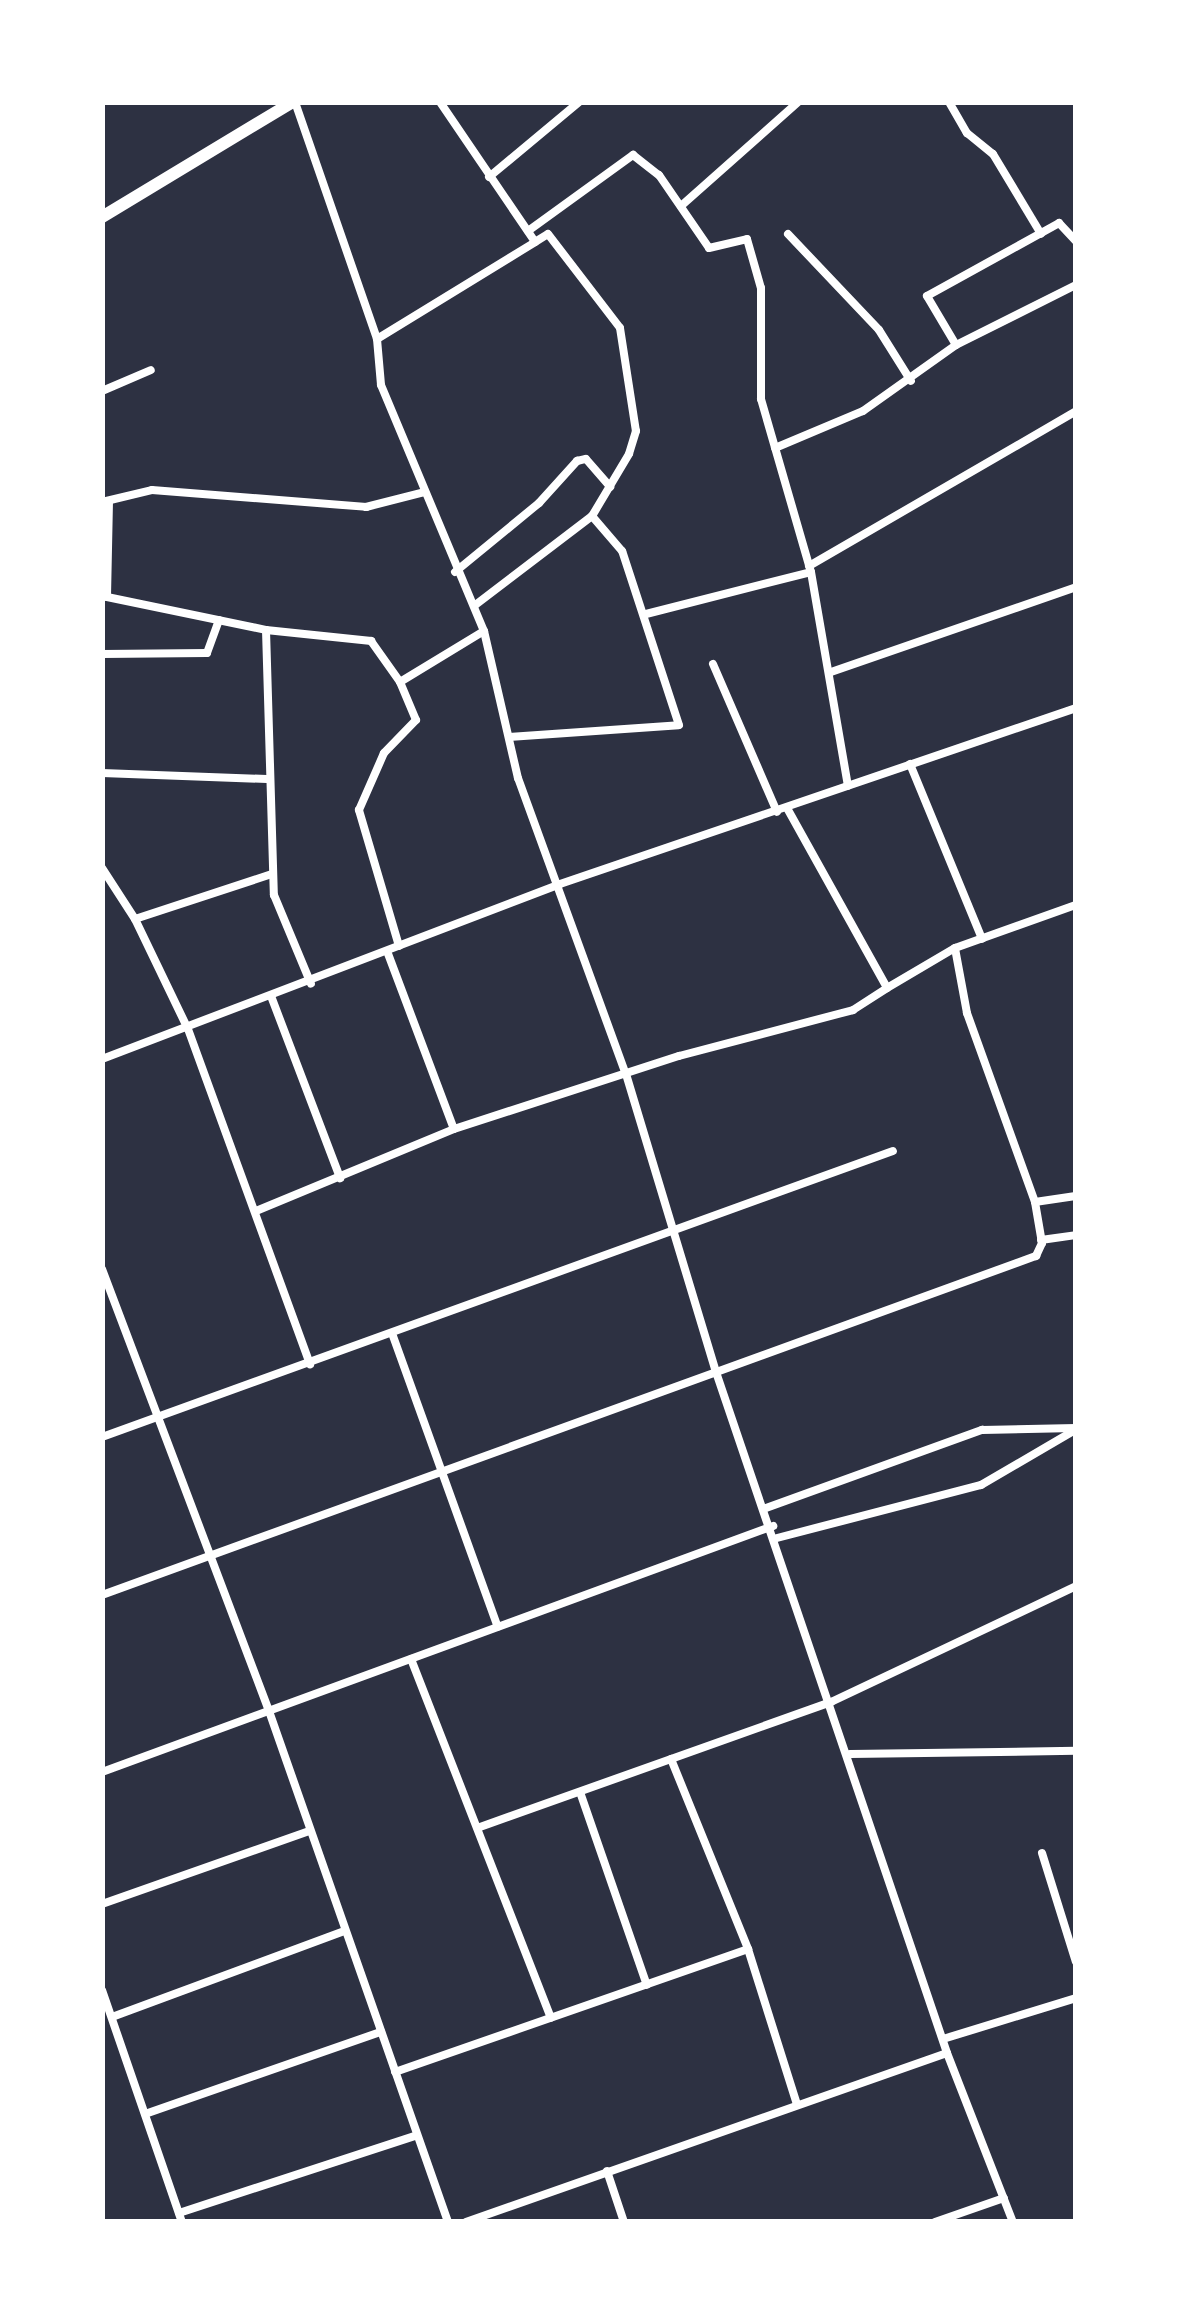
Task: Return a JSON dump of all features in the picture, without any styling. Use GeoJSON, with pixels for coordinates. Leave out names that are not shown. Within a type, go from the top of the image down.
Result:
{"type":"FeatureCollection","features":[{"type":"Feature","properties":{"kind":"highway"},"geometry":{"type":"LineString","coordinates":[[102,217],[294,102]]}},
{"type":"Feature","properties":{"kind":"street"},"geometry":{"type":"LineString","coordinates":[[294,102],[376,339],[381,385],[421,493],[484,631],[509,737],[677,1229],[716,1372],[773,1526],[947,2053],[1013,2222]]}},
{"type":"Feature","properties":{"kind":"street"},"geometry":{"type":"LineString","coordinates":[[440,102],[535,242]]}},
{"type":"Feature","properties":{"kind":"street"},"geometry":{"type":"LineString","coordinates":[[489,177],[579,102]]}},
{"type":"Feature","properties":{"kind":"street"},"geometry":{"type":"LineString","coordinates":[[681,206],[798,102]]}},
{"type":"Feature","properties":{"kind":"street"},"geometry":{"type":"LineString","coordinates":[[949,102],[967,133],[993,154],[1041,234]]}},
{"type":"Feature","properties":{"kind":"street"},"geometry":{"type":"LineString","coordinates":[[528,231],[627,156],[642,156],[710,248],[747,240],[761,288],[761,399],[810,569],[848,786]]}},
{"type":"Feature","properties":{"kind":"street"},"geometry":{"type":"LineString","coordinates":[[956,345],[926,297],[1063,223],[1076,241]]}},
{"type":"Feature","properties":{"kind":"street"},"geometry":{"type":"LineString","coordinates":[[376,339],[548,234],[628,347],[636,437],[610,487],[592,516],[475,606]]}},
{"type":"Feature","properties":{"kind":"street"},"geometry":{"type":"LineString","coordinates":[[788,234],[879,330],[911,381]]}},
{"type":"Feature","properties":{"kind":"street"},"geometry":{"type":"LineString","coordinates":[[775,448],[862,411],[911,381],[956,345],[1076,285]]}},
{"type":"Feature","properties":{"kind":"street"},"geometry":{"type":"LineString","coordinates":[[102,391],[150,370]]}},
{"type":"Feature","properties":{"kind":"street"},"geometry":{"type":"LineString","coordinates":[[646,614],[810,569],[1076,411]]}},
{"type":"Feature","properties":{"kind":"street"},"geometry":{"type":"LineString","coordinates":[[455,572],[539,503],[578,461],[586,459],[610,487]]}},
{"type":"Feature","properties":{"kind":"street"},"geometry":{"type":"LineString","coordinates":[[398,946],[360,810],[384,754],[416,720],[400,682],[371,641],[266,630],[107,597],[106,502],[182,490],[315,507],[366,507],[421,493]]}},
{"type":"Feature","properties":{"kind":"street"},"geometry":{"type":"LineString","coordinates":[[509,737],[679,725],[646,614],[622,551],[592,516]]}},
{"type":"Feature","properties":{"kind":"street"},"geometry":{"type":"LineString","coordinates":[[831,672],[1076,587]]}},
{"type":"Feature","properties":{"kind":"street"},"geometry":{"type":"LineString","coordinates":[[102,654],[207,653],[218,620]]}},
{"type":"Feature","properties":{"kind":"street"},"geometry":{"type":"LineString","coordinates":[[266,630],[272,874],[275,898],[310,984]]}},
{"type":"Feature","properties":{"kind":"street"},"geometry":{"type":"LineString","coordinates":[[400,682],[484,631]]}},
{"type":"Feature","properties":{"kind":"street"},"geometry":{"type":"LineString","coordinates":[[713,664],[777,812]]}},
{"type":"Feature","properties":{"kind":"street"},"geometry":{"type":"LineString","coordinates":[[102,1059],[310,984],[386,950],[560,884],[1076,708]]}},
{"type":"Feature","properties":{"kind":"street"},"geometry":{"type":"LineString","coordinates":[[910,764],[982,939]]}},
{"type":"Feature","properties":{"kind":"street"},"geometry":{"type":"LineString","coordinates":[[102,773],[267,779]]}},
{"type":"Feature","properties":{"kind":"street"},"geometry":{"type":"LineString","coordinates":[[787,808],[887,988]]}},
{"type":"Feature","properties":{"kind":"street"},"geometry":{"type":"LineString","coordinates":[[102,868],[135,918],[188,1030],[310,1365]]}},
{"type":"Feature","properties":{"kind":"street"},"geometry":{"type":"LineString","coordinates":[[135,918],[272,874]]}},
{"type":"Feature","properties":{"kind":"street"},"geometry":{"type":"LineString","coordinates":[[256,1210],[454,1129],[626,1074],[853,1010],[956,948],[1076,906]]}},
{"type":"Feature","properties":{"kind":"street"},"geometry":{"type":"LineString","coordinates":[[102,1595],[1036,1256],[1042,1240],[1035,1202],[968,1013],[956,948]]}},
{"type":"Feature","properties":{"kind":"street"},"geometry":{"type":"LineString","coordinates":[[386,950],[454,1129]]}},
{"type":"Feature","properties":{"kind":"street"},"geometry":{"type":"LineString","coordinates":[[271,996],[340,1178]]}},
{"type":"Feature","properties":{"kind":"street"},"geometry":{"type":"LineString","coordinates":[[102,1437],[393,1336],[893,1150]]}},
{"type":"Feature","properties":{"kind":"street"},"geometry":{"type":"LineString","coordinates":[[1035,1202],[1076,1196]]}},
{"type":"Feature","properties":{"kind":"street"},"geometry":{"type":"LineString","coordinates":[[1042,1240],[1076,1234]]}},
{"type":"Feature","properties":{"kind":"street"},"geometry":{"type":"LineString","coordinates":[[103,1269],[268,1711],[448,2222]]}},
{"type":"Feature","properties":{"kind":"street"},"geometry":{"type":"LineString","coordinates":[[393,1336],[498,1627]]}},
{"type":"Feature","properties":{"kind":"street"},"geometry":{"type":"LineString","coordinates":[[766,1508],[982,1430],[1076,1429]]}},
{"type":"Feature","properties":{"kind":"street"},"geometry":{"type":"LineString","coordinates":[[777,1538],[981,1486],[1076,1429]]}},
{"type":"Feature","properties":{"kind":"street"},"geometry":{"type":"LineString","coordinates":[[102,1772],[773,1526]]}},
{"type":"Feature","properties":{"kind":"street"},"geometry":{"type":"LineString","coordinates":[[480,1827],[831,1702],[1076,1586]]}},
{"type":"Feature","properties":{"kind":"street"},"geometry":{"type":"LineString","coordinates":[[411,1659],[480,1827],[551,2018]]}},
{"type":"Feature","properties":{"kind":"street"},"geometry":{"type":"LineString","coordinates":[[850,1754],[1076,1751]]}},
{"type":"Feature","properties":{"kind":"street"},"geometry":{"type":"LineString","coordinates":[[671,1759],[748,1950],[797,2104]]}},
{"type":"Feature","properties":{"kind":"street"},"geometry":{"type":"LineString","coordinates":[[580,1792],[647,1985]]}},
{"type":"Feature","properties":{"kind":"street"},"geometry":{"type":"LineString","coordinates":[[102,1904],[309,1831]]}},
{"type":"Feature","properties":{"kind":"street"},"geometry":{"type":"LineString","coordinates":[[1042,1854],[1076,1962]]}},
{"type":"Feature","properties":{"kind":"street"},"geometry":{"type":"LineString","coordinates":[[112,2016],[344,1930]]}},
{"type":"Feature","properties":{"kind":"street"},"geometry":{"type":"LineString","coordinates":[[395,2072],[748,1950]]}},
{"type":"Feature","properties":{"kind":"street"},"geometry":{"type":"LineString","coordinates":[[102,1990],[181,2217],[418,2135]]}},
{"type":"Feature","properties":{"kind":"street"},"geometry":{"type":"LineString","coordinates":[[943,2039],[1076,1998]]}},
{"type":"Feature","properties":{"kind":"street"},"geometry":{"type":"LineString","coordinates":[[145,2114],[382,2032]]}},
{"type":"Feature","properties":{"kind":"street"},"geometry":{"type":"LineString","coordinates":[[466,2222],[947,2053]]}},
{"type":"Feature","properties":{"kind":"street"},"geometry":{"type":"LineString","coordinates":[[606,2172],[624,2222]]}},
{"type":"Feature","properties":{"kind":"street"},"geometry":{"type":"LineString","coordinates":[[935,2222],[1004,2198]]}}]}
